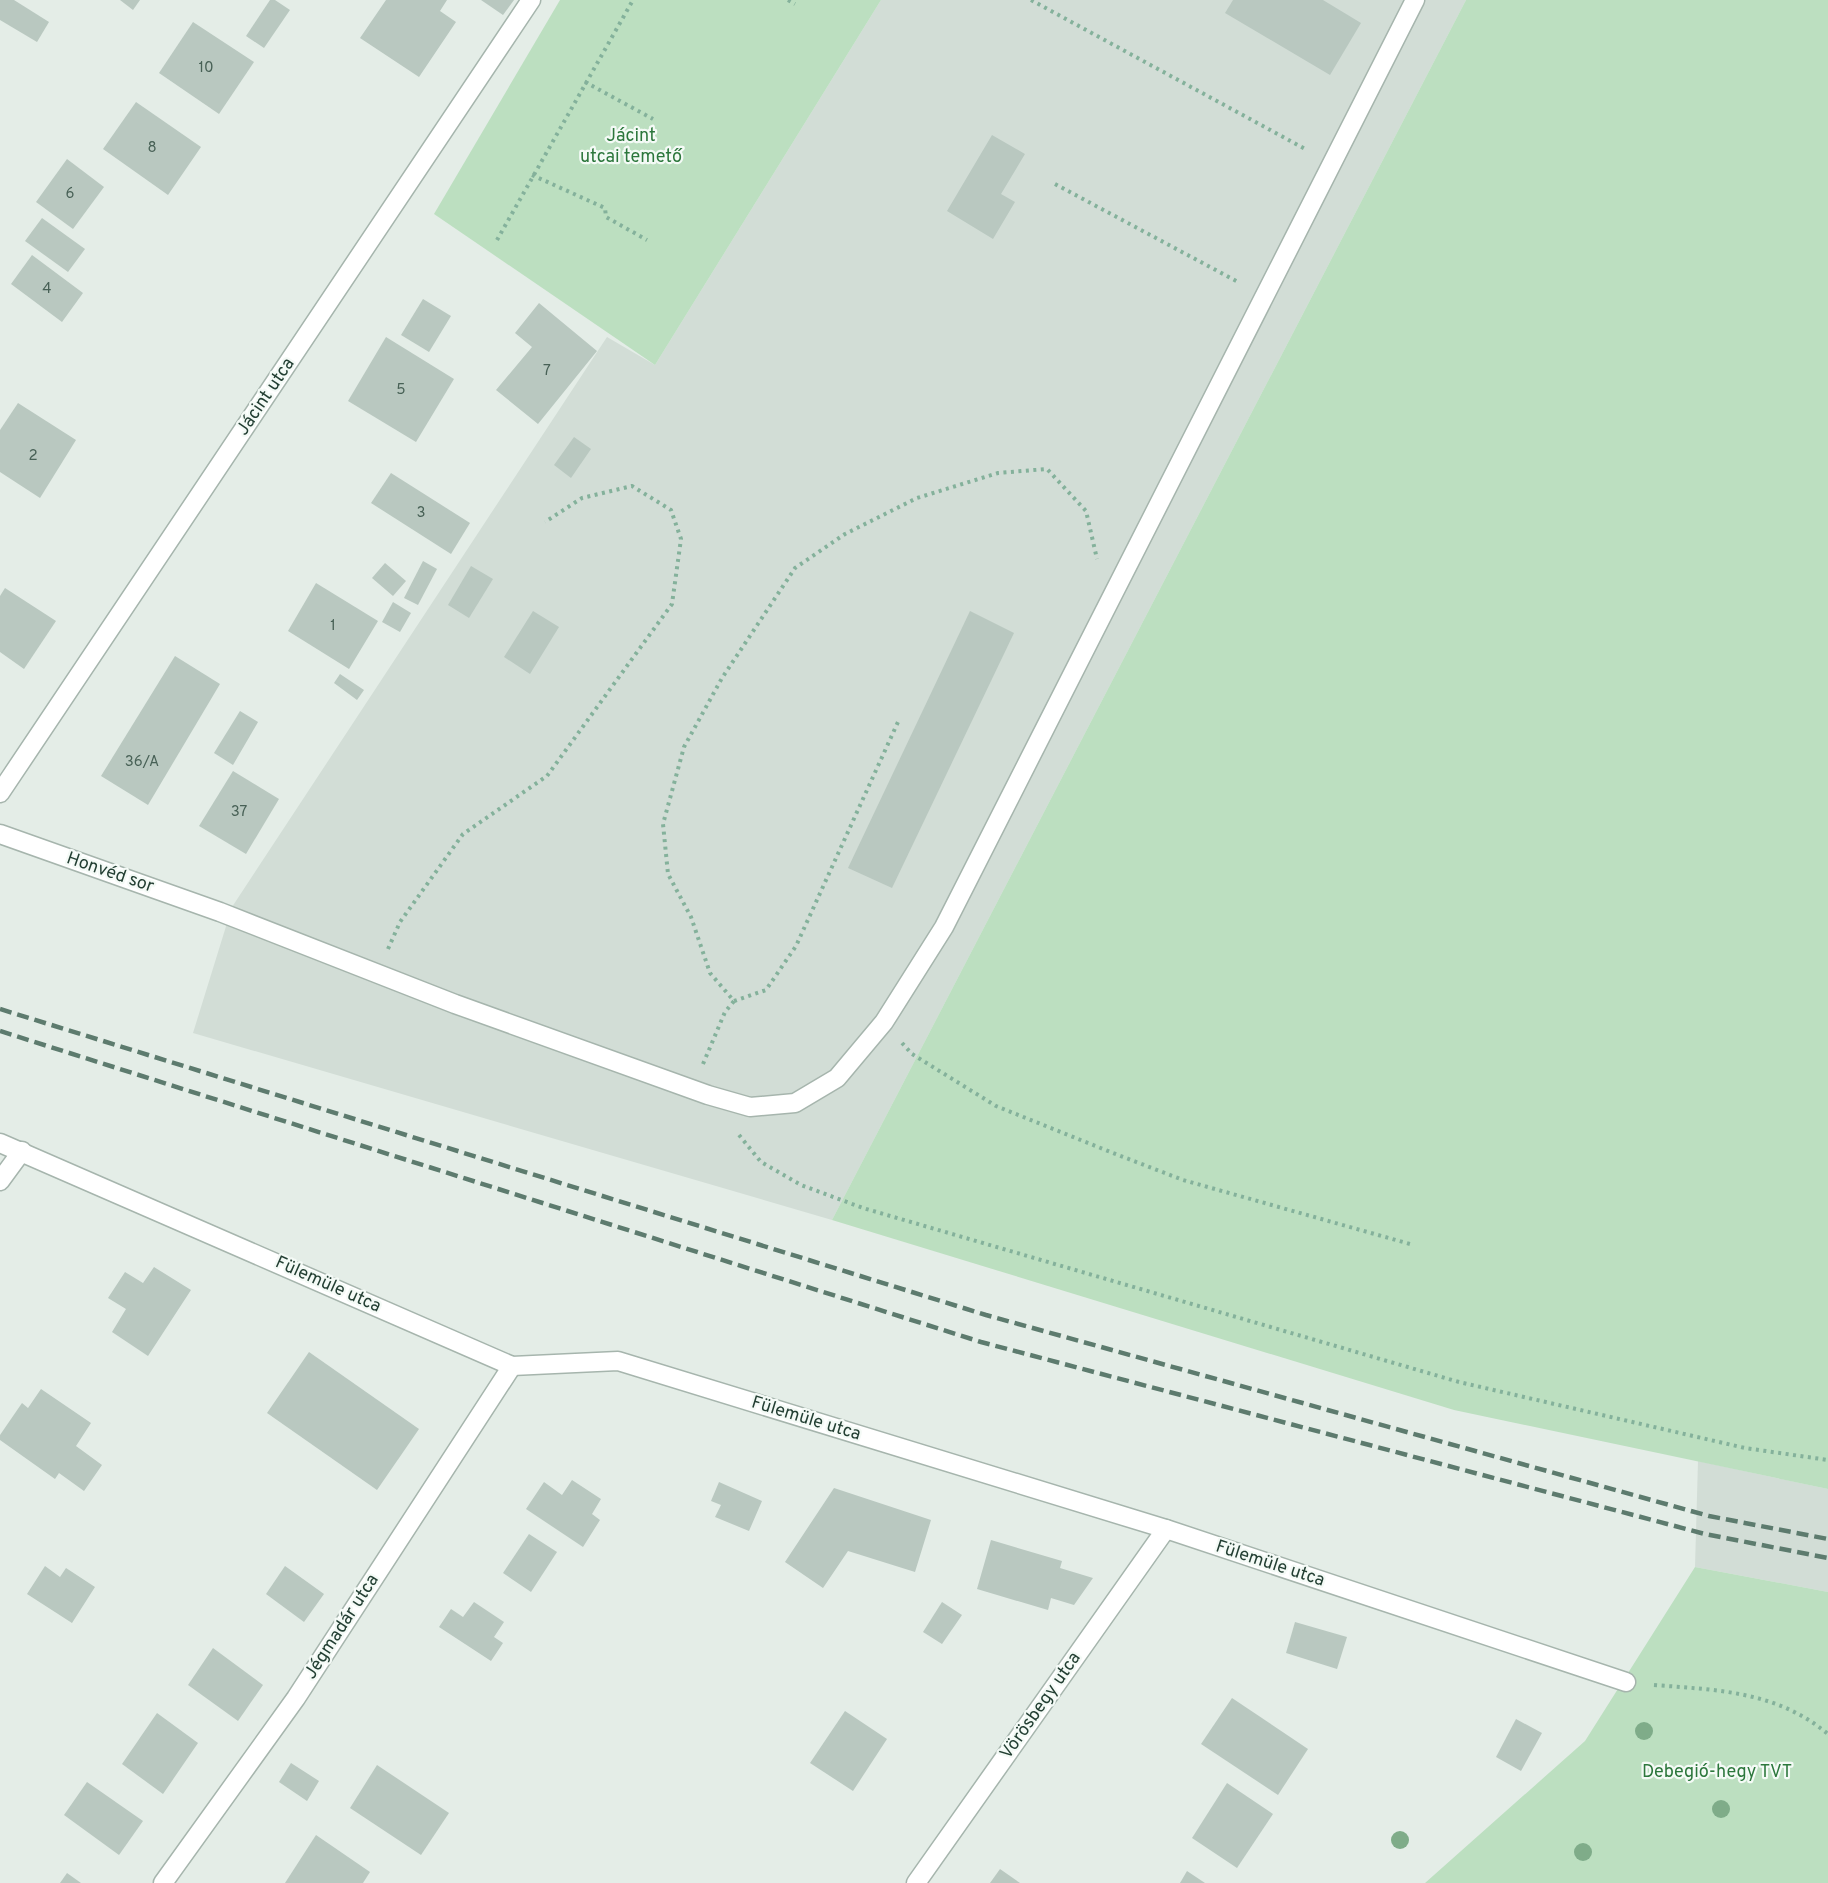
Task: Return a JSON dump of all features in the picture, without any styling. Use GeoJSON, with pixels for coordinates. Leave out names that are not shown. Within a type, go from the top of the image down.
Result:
{"type":"FeatureCollection","features":[{"type":"Feature","properties":{"kind":"street","name":"Jácint utca"},"geometry":{"type":"LineString","coordinates":[[0,793],[531,0]]}},
{"type":"Feature","properties":{"kind":"street","name":"Honvéd sor"},"geometry":{"type":"LineString","coordinates":[[0,834],[220,912],[378,974],[687,1088],[750,1107],[795,1103],[837,1078],[884,1022],[944,927],[1415,0]]}},
{"type":"Feature","properties":{"kind":"street","name":"Fülemüle utca"},"geometry":{"type":"LineString","coordinates":[[0,1143],[512,1365],[618,1361],[1166,1529],[1626,1682]]}},
{"type":"Feature","properties":{"kind":"street"},"geometry":{"type":"LineString","coordinates":[[0,1181],[22,1151]]}},
{"type":"Feature","properties":{"kind":"street","name":"Jégmadár utca"},"geometry":{"type":"LineString","coordinates":[[163,1883],[296,1698],[512,1365]]}},
{"type":"Feature","properties":{"kind":"street","name":"Vörösbegy utca"},"geometry":{"type":"LineString","coordinates":[[915,1883],[1166,1529]]}},
{"type":"Feature","properties":{"kind":"path"},"geometry":{"type":"LineString","coordinates":[[497,240],[633,0]]}},
{"type":"Feature","properties":{"kind":"path"},"geometry":{"type":"LineString","coordinates":[[788,0],[795,4]]}},
{"type":"Feature","properties":{"kind":"path"},"geometry":{"type":"LineString","coordinates":[[1031,0],[1331,163]]}},
{"type":"Feature","properties":{"kind":"path"},"geometry":{"type":"LineString","coordinates":[[585,82],[653,119]]}},
{"type":"Feature","properties":{"kind":"path"},"geometry":{"type":"LineString","coordinates":[[532,175],[605,208],[606,217],[647,240]]}},
{"type":"Feature","properties":{"kind":"path"},"geometry":{"type":"LineString","coordinates":[[1055,184],[1264,296]]}},
{"type":"Feature","properties":{"kind":"path"},"geometry":{"type":"LineString","coordinates":[[734,1001],[710,973],[691,917],[668,874],[663,824],[684,747],[722,678],[795,568],[845,534],[916,498],[998,473],[1047,470],[1086,511],[1108,603]]}},
{"type":"Feature","properties":{"kind":"path"},"geometry":{"type":"LineString","coordinates":[[378,974],[400,922],[463,834],[547,776],[672,604],[681,539],[671,510],[632,486],[582,498],[545,522]]}},
{"type":"Feature","properties":{"kind":"path"},"geometry":{"type":"LineString","coordinates":[[687,1088],[709,1055],[725,1012],[734,1001],[766,990],[796,946],[898,722]]}},
{"type":"Feature","properties":{"kind":"path"},"geometry":{"type":"LineString","coordinates":[[884,1022],[912,1054],[996,1106],[1183,1180],[1410,1244]]}},
{"type":"Feature","properties":{"kind":"path"},"geometry":{"type":"LineString","coordinates":[[708,1095],[761,1162],[801,1185],[863,1208],[1459,1382],[1745,1448],[1828,1460]]}},
{"type":"Feature","properties":{"kind":"path"},"geometry":{"type":"LineString","coordinates":[[1626,1682],[1734,1692],[1779,1703],[1813,1722],[1828,1734]]}},
{"type":"Feature","properties":{"kind":"shaded area"},"geometry":{"type":"Polygon","coordinates":[[[881,0],[1466,0],[832,1220],[193,1033],[232,907],[607,337],[655,365],[881,0]]]}},
{"type":"Feature","properties":{"kind":"shaded area"},"geometry":{"type":"Polygon","coordinates":[[[1698,1461],[1828,1489],[1828,1592],[1695,1567],[1698,1461]]]}},
{"type":"Feature","properties":{"kind":"green space","name":"Jácint utcai temető"},"geometry":{"type":"Polygon","coordinates":[[[560,0],[881,0],[655,365],[434,214],[560,0]]]}},
{"type":"Feature","properties":{"kind":"green space"},"geometry":{"type":"Polygon","coordinates":[[[1466,0],[1828,0],[1828,1489],[1454,1410],[832,1220],[1466,0]]]}},
{"type":"Feature","properties":{"kind":"green space","name":"Debegió-hegy TVT"},"geometry":{"type":"Polygon","coordinates":[[[1695,1567],[1828,1592],[1828,1883],[1425,1883],[1585,1741],[1695,1567]]]}},
{"type":"Feature","properties":{"kind":"building"},"geometry":{"type":"Polygon","coordinates":[[[0,0],[14,0],[49,22],[37,42],[0,20],[0,0]]]}},
{"type":"Feature","properties":{"kind":"building"},"geometry":{"type":"Polygon","coordinates":[[[120,0],[140,0],[133,10],[120,0]]]}},
{"type":"Feature","properties":{"kind":"building"},"geometry":{"type":"Polygon","coordinates":[[[270,0],[275,0],[290,10],[264,48],[246,36],[270,0]]]}},
{"type":"Feature","properties":{"kind":"building"},"geometry":{"type":"Polygon","coordinates":[[[386,0],[447,0],[440,11],[456,22],[419,77],[360,38],[386,0]]]}},
{"type":"Feature","properties":{"kind":"building"},"geometry":{"type":"Polygon","coordinates":[[[481,0],[514,0],[503,15],[481,0]]]}},
{"type":"Feature","properties":{"kind":"building"},"geometry":{"type":"Polygon","coordinates":[[[1233,0],[1323,0],[1361,23],[1330,75],[1225,13],[1233,0]]]}},
{"type":"Feature","properties":{"kind":"building"},"geometry":{"type":"Polygon","coordinates":[[[193,22],[254,62],[219,114],[159,73],[193,22]]]}},
{"type":"Feature","properties":{"kind":"building"},"geometry":{"type":"Polygon","coordinates":[[[136,102],[201,147],[168,195],[103,149],[136,102]]]}},
{"type":"Feature","properties":{"kind":"building"},"geometry":{"type":"Polygon","coordinates":[[[992,135],[1025,154],[1001,194],[1015,202],[993,239],[947,211],[992,135]]]}},
{"type":"Feature","properties":{"kind":"building"},"geometry":{"type":"Polygon","coordinates":[[[67,159],[104,187],[73,229],[36,202],[67,159]]]}},
{"type":"Feature","properties":{"kind":"building"},"geometry":{"type":"Polygon","coordinates":[[[42,218],[85,249],[68,272],[25,241],[42,218]]]}},
{"type":"Feature","properties":{"kind":"building"},"geometry":{"type":"Polygon","coordinates":[[[32,255],[83,293],[62,322],[11,284],[32,255]]]}},
{"type":"Feature","properties":{"kind":"building"},"geometry":{"type":"Polygon","coordinates":[[[423,299],[451,316],[429,352],[401,335],[423,299]]]}},
{"type":"Feature","properties":{"kind":"building"},"geometry":{"type":"Polygon","coordinates":[[[539,303],[597,351],[538,424],[496,390],[532,347],[515,333],[539,303]]]}},
{"type":"Feature","properties":{"kind":"building"},"geometry":{"type":"Polygon","coordinates":[[[386,337],[454,379],[416,442],[348,401],[386,337]]]}},
{"type":"Feature","properties":{"kind":"building"},"geometry":{"type":"Polygon","coordinates":[[[18,403],[76,440],[40,498],[0,472],[0,430],[18,403]]]}},
{"type":"Feature","properties":{"kind":"building"},"geometry":{"type":"Polygon","coordinates":[[[574,437],[591,449],[571,478],[554,465],[574,437]]]}},
{"type":"Feature","properties":{"kind":"building"},"geometry":{"type":"Polygon","coordinates":[[[391,473],[470,523],[451,554],[371,503],[391,473]]]}},
{"type":"Feature","properties":{"kind":"building"},"geometry":{"type":"Polygon","coordinates":[[[423,561],[437,569],[418,605],[404,598],[423,561]]]}},
{"type":"Feature","properties":{"kind":"building"},"geometry":{"type":"Polygon","coordinates":[[[385,563],[406,581],[393,596],[372,578],[385,563]]]}},
{"type":"Feature","properties":{"kind":"building"},"geometry":{"type":"Polygon","coordinates":[[[471,566],[493,579],[469,618],[448,605],[471,566]]]}},
{"type":"Feature","properties":{"kind":"building"},"geometry":{"type":"Polygon","coordinates":[[[316,583],[378,621],[349,669],[288,631],[316,583]]]}},
{"type":"Feature","properties":{"kind":"building"},"geometry":{"type":"Polygon","coordinates":[[[5,588],[56,621],[24,669],[0,652],[0,596],[5,588]]]}},
{"type":"Feature","properties":{"kind":"building"},"geometry":{"type":"Polygon","coordinates":[[[393,602],[411,613],[400,632],[382,622],[393,602]]]}},
{"type":"Feature","properties":{"kind":"building"},"geometry":{"type":"Polygon","coordinates":[[[533,611],[559,627],[530,674],[504,657],[533,611]]]}},
{"type":"Feature","properties":{"kind":"building"},"geometry":{"type":"Polygon","coordinates":[[[970,611],[1014,633],[892,888],[848,868],[970,611]]]}},
{"type":"Feature","properties":{"kind":"building"},"geometry":{"type":"Polygon","coordinates":[[[175,656],[220,684],[148,805],[101,776],[175,656]]]}},
{"type":"Feature","properties":{"kind":"building"},"geometry":{"type":"Polygon","coordinates":[[[340,674],[364,690],[357,700],[334,683],[340,674]]]}},
{"type":"Feature","properties":{"kind":"building"},"geometry":{"type":"Polygon","coordinates":[[[240,711],[258,722],[233,765],[214,753],[240,711]]]}},
{"type":"Feature","properties":{"kind":"building"},"geometry":{"type":"Polygon","coordinates":[[[233,771],[279,799],[246,854],[199,826],[233,771]]]}},
{"type":"Feature","properties":{"kind":"building"},"geometry":{"type":"Polygon","coordinates":[[[154,1267],[191,1290],[148,1356],[112,1332],[126,1309],[108,1298],[125,1272],[143,1283],[154,1267]]]}},
{"type":"Feature","properties":{"kind":"building"},"geometry":{"type":"Polygon","coordinates":[[[309,1352],[419,1429],[377,1490],[267,1413],[309,1352]]]}},
{"type":"Feature","properties":{"kind":"building"},"geometry":{"type":"Polygon","coordinates":[[[41,1389],[91,1423],[76,1446],[102,1465],[84,1491],[59,1473],[55,1479],[0,1440],[0,1435],[22,1403],[28,1408],[41,1389]]]}},
{"type":"Feature","properties":{"kind":"building"},"geometry":{"type":"Polygon","coordinates":[[[572,1480],[601,1499],[592,1514],[600,1520],[583,1547],[526,1509],[544,1482],[562,1495],[572,1480]]]}},
{"type":"Feature","properties":{"kind":"building"},"geometry":{"type":"Polygon","coordinates":[[[719,1482],[762,1501],[749,1531],[715,1517],[721,1505],[711,1501],[719,1482]]]}},
{"type":"Feature","properties":{"kind":"building"},"geometry":{"type":"Polygon","coordinates":[[[834,1488],[931,1520],[915,1572],[848,1551],[823,1588],[785,1562],[834,1488]]]}},
{"type":"Feature","properties":{"kind":"building"},"geometry":{"type":"Polygon","coordinates":[[[529,1534],[557,1552],[531,1592],[503,1573],[529,1534]]]}},
{"type":"Feature","properties":{"kind":"building"},"geometry":{"type":"Polygon","coordinates":[[[991,1540],[1062,1561],[1060,1568],[1093,1578],[1074,1605],[1051,1598],[1048,1610],[977,1589],[991,1540]]]}},
{"type":"Feature","properties":{"kind":"building"},"geometry":{"type":"Polygon","coordinates":[[[45,1566],[60,1577],[66,1568],[95,1587],[72,1623],[27,1594],[45,1566]]]}},
{"type":"Feature","properties":{"kind":"building"},"geometry":{"type":"Polygon","coordinates":[[[285,1566],[324,1594],[304,1622],[266,1594],[285,1566]]]}},
{"type":"Feature","properties":{"kind":"building"},"geometry":{"type":"Polygon","coordinates":[[[474,1602],[504,1622],[494,1637],[503,1643],[491,1661],[439,1627],[451,1609],[463,1617],[474,1602]]]}},
{"type":"Feature","properties":{"kind":"building"},"geometry":{"type":"Polygon","coordinates":[[[942,1602],[962,1615],[942,1644],[923,1632],[942,1602]]]}},
{"type":"Feature","properties":{"kind":"building"},"geometry":{"type":"Polygon","coordinates":[[[1295,1622],[1347,1637],[1337,1669],[1286,1653],[1295,1622]]]}},
{"type":"Feature","properties":{"kind":"building"},"geometry":{"type":"Polygon","coordinates":[[[213,1648],[263,1685],[238,1721],[188,1685],[213,1648]]]}},
{"type":"Feature","properties":{"kind":"building"},"geometry":{"type":"Polygon","coordinates":[[[1232,1698],[1308,1749],[1278,1795],[1201,1744],[1232,1698]]]}},
{"type":"Feature","properties":{"kind":"building"},"geometry":{"type":"Polygon","coordinates":[[[845,1711],[887,1739],[853,1791],[810,1763],[845,1711]]]}},
{"type":"Feature","properties":{"kind":"building"},"geometry":{"type":"Polygon","coordinates":[[[157,1713],[198,1743],[163,1794],[122,1764],[157,1713]]]}},
{"type":"Feature","properties":{"kind":"building"},"geometry":{"type":"Polygon","coordinates":[[[1516,1719],[1542,1733],[1521,1771],[1496,1757],[1516,1719]]]}},
{"type":"Feature","properties":{"kind":"building"},"geometry":{"type":"Polygon","coordinates":[[[291,1763],[319,1781],[307,1801],[279,1782],[291,1763]]]}},
{"type":"Feature","properties":{"kind":"building"},"geometry":{"type":"Polygon","coordinates":[[[377,1765],[449,1813],[421,1855],[350,1808],[377,1765]]]}},
{"type":"Feature","properties":{"kind":"building"},"geometry":{"type":"Polygon","coordinates":[[[87,1782],[143,1821],[119,1855],[64,1815],[87,1782]]]}},
{"type":"Feature","properties":{"kind":"building"},"geometry":{"type":"Polygon","coordinates":[[[1227,1783],[1273,1814],[1237,1868],[1192,1838],[1227,1783]]]}},
{"type":"Feature","properties":{"kind":"building"},"geometry":{"type":"Polygon","coordinates":[[[316,1835],[370,1872],[363,1883],[285,1883],[316,1835]]]}},
{"type":"Feature","properties":{"kind":"building"},"geometry":{"type":"Polygon","coordinates":[[[1000,1869],[1020,1883],[990,1883],[1000,1869]]]}},
{"type":"Feature","properties":{"kind":"building"},"geometry":{"type":"Polygon","coordinates":[[[1187,1871],[1205,1883],[1180,1883],[1187,1871]]]}},
{"type":"Feature","properties":{"kind":"building"},"geometry":{"type":"Polygon","coordinates":[[[67,1873],[81,1883],[60,1883],[67,1873]]]}},
{"type":"Feature","properties":{"kind":"railway"},"geometry":{"type":"LineString","coordinates":[[0,1009],[986,1315],[1709,1516],[1828,1539]]}},
{"type":"Feature","properties":{"kind":"railway"},"geometry":{"type":"LineString","coordinates":[[0,1031],[981,1342],[1705,1534],[1828,1558]]}}]}
